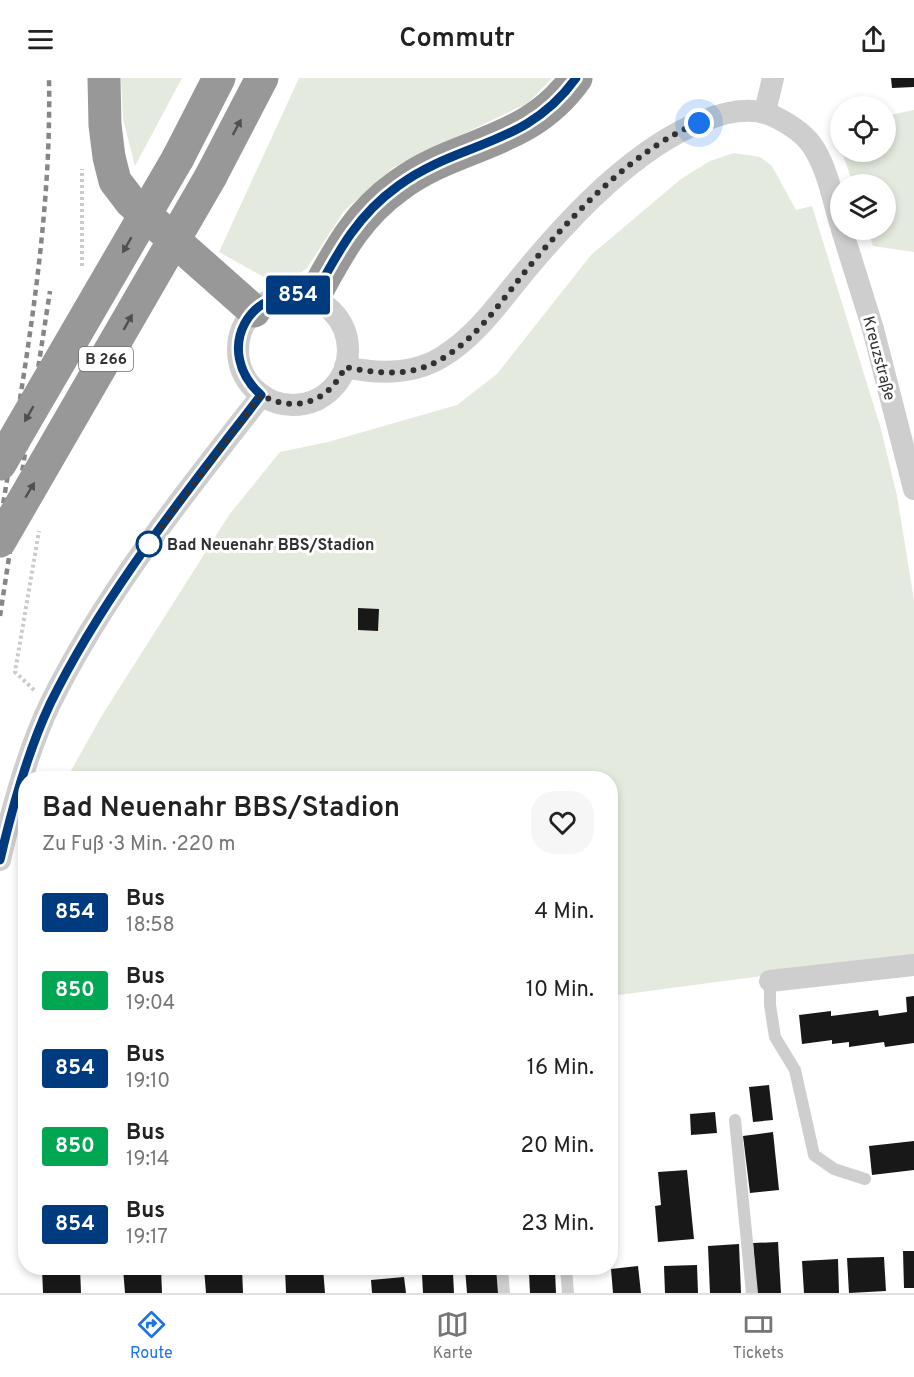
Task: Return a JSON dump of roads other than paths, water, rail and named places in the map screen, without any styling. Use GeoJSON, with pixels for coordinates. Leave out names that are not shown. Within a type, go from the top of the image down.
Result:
{"type":"FeatureCollection","features":[{"type":"Feature","properties":{"kind":"highway"},"geometry":{"type":"LineString","coordinates":[[104,78],[105,125],[115,182],[131,202],[254,311]]}},
{"type":"Feature","properties":{"kind":"highway","name":"B 266"},"geometry":{"type":"LineString","coordinates":[[0,464],[178,158],[219,78]]}},
{"type":"Feature","properties":{"kind":"highway","name":"B 266"},"geometry":{"type":"LineString","coordinates":[[0,541],[211,176],[262,78]]}},
{"type":"Feature","properties":{"kind":"highway"},"geometry":{"type":"LineString","coordinates":[[313,298],[352,228],[399,184],[425,170],[508,135],[538,118],[576,78]]}},
{"type":"Feature","properties":{"kind":"street"},"geometry":{"type":"LineString","coordinates":[[765,112],[772,78]]}},
{"type":"Feature","properties":{"kind":"street"},"geometry":{"type":"LineString","coordinates":[[345,367],[368,371],[403,371],[422,368],[442,358],[470,338],[584,206],[641,158],[678,131],[720,114],[743,111],[765,112],[789,123],[814,149],[830,195]]}},
{"type":"Feature","properties":{"kind":"street","name":"Kreuzstraße"},"geometry":{"type":"LineString","coordinates":[[845,240],[873,329],[914,489]]}},
{"type":"Feature","properties":{"kind":"street"},"geometry":{"type":"LineString","coordinates":[[292,294],[313,298],[333,311],[340,321],[348,343],[345,367],[340,378],[326,394],[305,404],[282,404],[261,395],[245,378],[238,355],[241,331],[254,311],[281,296],[292,294]]}},
{"type":"Feature","properties":{"kind":"street"},"geometry":{"type":"LineString","coordinates":[[26,771],[50,705],[86,641],[142,552],[261,395]]}},
{"type":"Feature","properties":{"kind":"street"},"geometry":{"type":"LineString","coordinates":[[0,860],[18,794]]}},
{"type":"Feature","properties":{"kind":"street"},"geometry":{"type":"LineString","coordinates":[[770,981],[914,964]]}},
{"type":"Feature","properties":{"kind":"lane"},"geometry":{"type":"LineString","coordinates":[[770,981],[770,1005],[776,1036],[795,1070],[814,1155],[834,1169],[865,1179]]}},
{"type":"Feature","properties":{"kind":"lane"},"geometry":{"type":"LineString","coordinates":[[735,1120],[752,1293]]}},
{"type":"Feature","properties":{"kind":"lane"},"geometry":{"type":"LineString","coordinates":[[503,1275],[504,1293]]}},
{"type":"Feature","properties":{"kind":"lane"},"geometry":{"type":"LineString","coordinates":[[567,1275],[568,1293]]}},
{"type":"Feature","properties":{"kind":"railway"},"geometry":{"type":"LineString","coordinates":[[0,524],[41,246],[49,134],[49,78]]}},
{"type":"Feature","properties":{"kind":"railway"},"geometry":{"type":"LineString","coordinates":[[0,616],[50,291]]}},
{"type":"Feature","properties":{"kind":"place","name":"Bad Neuenahr BBS/Stadion"},"geometry":{"type":"Point","coordinates":[149,544]}}]}
